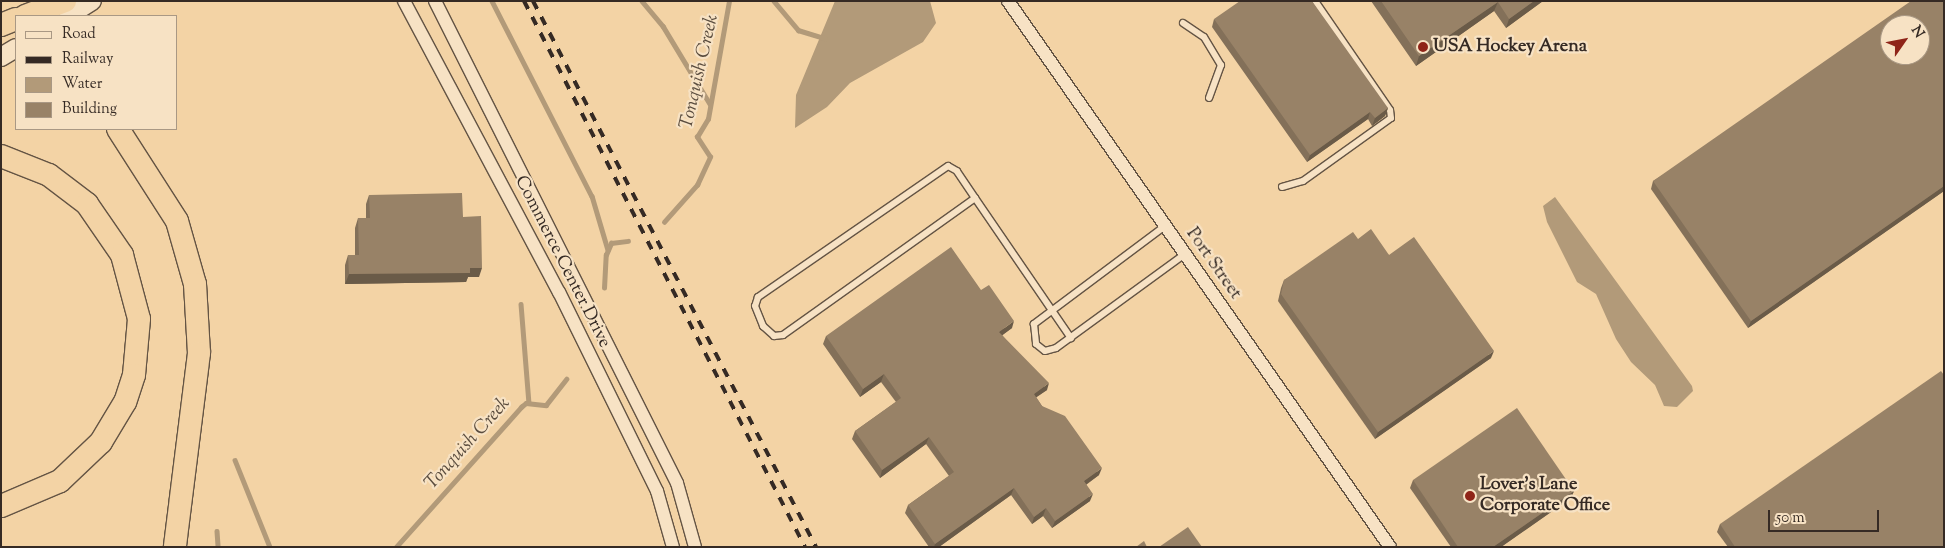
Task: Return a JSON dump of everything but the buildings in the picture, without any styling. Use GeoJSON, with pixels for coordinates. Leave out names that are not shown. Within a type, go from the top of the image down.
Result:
{"type":"FeatureCollection","features":[{"type":"Feature","properties":{"kind":"highway"},"geometry":{"type":"LineString","coordinates":[[27,15],[65,1]]}},
{"type":"Feature","properties":{"kind":"highway"},"geometry":{"type":"LineString","coordinates":[[1,25],[15,19]]}},
{"type":"Feature","properties":{"kind":"highway"},"geometry":{"type":"LineString","coordinates":[[119,130],[178,221],[195,284],[199,353],[175,547]]}},
{"type":"Feature","properties":{"kind":"highway"},"geometry":{"type":"LineString","coordinates":[[1,156],[49,175],[87,204],[122,255],[139,319],[134,375],[125,402],[101,442],[60,481],[1,506]]}},
{"type":"Feature","properties":{"kind":"main road"},"geometry":{"type":"LineString","coordinates":[[70,15],[92,1]]}},
{"type":"Feature","properties":{"kind":"main road"},"geometry":{"type":"LineString","coordinates":[[1,57],[15,49]]}},
{"type":"Feature","properties":{"kind":"street","name":"Commerce Center Drive"},"geometry":{"type":"LineString","coordinates":[[404,1],[559,292],[657,491],[673,547]]}},
{"type":"Feature","properties":{"kind":"street","name":"Commerce Center Drive"},"geometry":{"type":"LineString","coordinates":[[435,1],[579,282],[677,483],[695,547]]}},
{"type":"Feature","properties":{"kind":"street","name":"Port Street"},"geometry":{"type":"LineString","coordinates":[[1008,1],[1390,547]]}},
{"type":"Feature","properties":{"kind":"street"},"geometry":{"type":"LineString","coordinates":[[559,292],[579,282]]}},
{"type":"Feature","properties":{"kind":"lane"},"geometry":{"type":"LineString","coordinates":[[1282,187],[1303,181],[1391,118],[1390,110],[1315,1]]}},
{"type":"Feature","properties":{"kind":"lane"},"geometry":{"type":"LineString","coordinates":[[1183,22],[1204,37],[1221,65],[1209,98]]}},
{"type":"Feature","properties":{"kind":"lane"},"geometry":{"type":"LineString","coordinates":[[976,198],[782,335],[774,336],[763,326],[754,306],[758,297],[948,166],[957,171],[976,198],[1053,310],[1071,338]]}},
{"type":"Feature","properties":{"kind":"lane"},"geometry":{"type":"LineString","coordinates":[[1165,226],[1034,324],[1036,344],[1045,351],[1071,338],[1185,254]]}},
{"type":"Feature","properties":{"kind":"water"},"geometry":{"type":"Polygon","coordinates":[[[835,1],[930,1],[936,23],[923,42],[850,83],[827,107],[795,128],[796,95],[835,1]]]}},
{"type":"Feature","properties":{"kind":"water"},"geometry":{"type":"Polygon","coordinates":[[[1555,197],[1692,386],[1693,391],[1677,407],[1664,406],[1655,385],[1631,362],[1616,339],[1596,294],[1577,282],[1547,222],[1543,206],[1555,197]]]}},
{"type":"Feature","properties":{"kind":"waterway"},"geometry":{"type":"LineString","coordinates":[[492,1],[592,196],[608,250]]}},
{"type":"Feature","properties":{"kind":"waterway"},"geometry":{"type":"LineString","coordinates":[[642,1],[663,26],[710,104]]}},
{"type":"Feature","properties":{"kind":"waterway","name":"Tonquish Creek"},"geometry":{"type":"LineString","coordinates":[[664,222],[697,185],[710,157],[697,137],[708,119],[729,1]]}},
{"type":"Feature","properties":{"kind":"waterway"},"geometry":{"type":"LineString","coordinates":[[774,1],[798,30],[825,38]]}},
{"type":"Feature","properties":{"kind":"waterway","name":"Tonquish Creek"},"geometry":{"type":"LineString","coordinates":[[604,288],[606,255],[611,243],[628,241]]}},
{"type":"Feature","properties":{"kind":"waterway"},"geometry":{"type":"LineString","coordinates":[[521,304],[529,403]]}},
{"type":"Feature","properties":{"kind":"waterway","name":"Tonquish Creek"},"geometry":{"type":"LineString","coordinates":[[396,547],[521,407],[526,403],[546,405],[566,379]]}},
{"type":"Feature","properties":{"kind":"waterway"},"geometry":{"type":"LineString","coordinates":[[235,460],[270,547]]}},
{"type":"Feature","properties":{"kind":"waterway"},"geometry":{"type":"LineString","coordinates":[[217,531],[218,547]]}},
{"type":"Feature","properties":{"kind":"railway"},"geometry":{"type":"LineString","coordinates":[[524,1],[805,547]]}},
{"type":"Feature","properties":{"kind":"railway"},"geometry":{"type":"LineString","coordinates":[[533,1],[816,547]]}},
{"type":"Feature","properties":{"kind":"place","name":"USA Hockey Arena"},"geometry":{"type":"Point","coordinates":[1423,47]}},
{"type":"Feature","properties":{"kind":"place","name":"Lover's Lane Corporate Office"},"geometry":{"type":"Point","coordinates":[1470,496]}}]}
